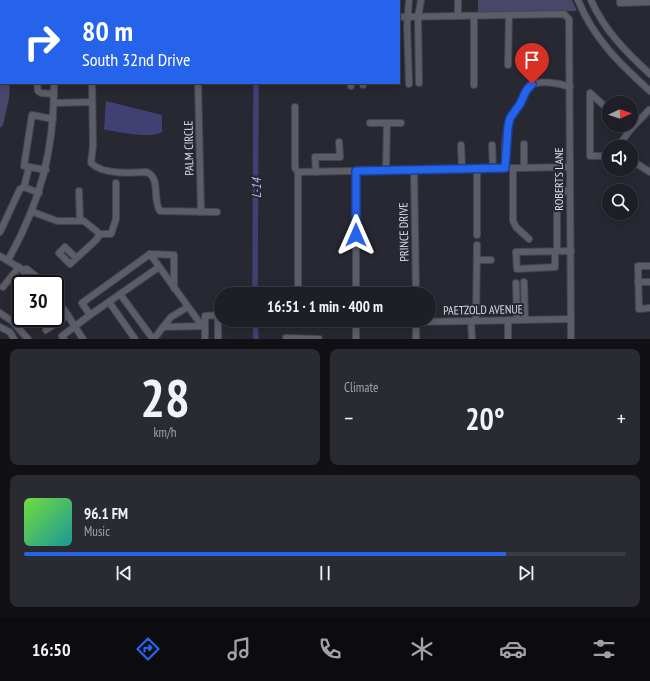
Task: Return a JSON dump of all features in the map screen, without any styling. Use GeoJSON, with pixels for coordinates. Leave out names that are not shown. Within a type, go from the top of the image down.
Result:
{"type":"FeatureCollection","features":[{"type":"Feature","properties":{"kind":"street"},"geometry":{"type":"LineString","coordinates":[[409,0],[407,17],[409,84]]}},
{"type":"Feature","properties":{"kind":"street"},"geometry":{"type":"LineString","coordinates":[[419,83],[418,17],[421,0]]}},
{"type":"Feature","properties":{"kind":"street"},"geometry":{"type":"LineString","coordinates":[[458,0],[458,16]]}},
{"type":"Feature","properties":{"kind":"street"},"geometry":{"type":"LineString","coordinates":[[578,0],[586,18],[611,54],[650,91]]}},
{"type":"Feature","properties":{"kind":"street"},"geometry":{"type":"LineString","coordinates":[[591,0],[598,14],[621,47],[650,74]]}},
{"type":"Feature","properties":{"kind":"street"},"geometry":{"type":"LineString","coordinates":[[620,0],[620,3],[650,2]]}},
{"type":"Feature","properties":{"kind":"street","name":"ROBERTS LANE"},"geometry":{"type":"LineString","coordinates":[[509,15],[564,14],[569,19],[571,339]]}},
{"type":"Feature","properties":{"kind":"street"},"geometry":{"type":"LineString","coordinates":[[400,17],[509,15],[508,65]]}},
{"type":"Feature","properties":{"kind":"street"},"geometry":{"type":"LineString","coordinates":[[474,16],[474,85]]}},
{"type":"Feature","properties":{"kind":"street"},"geometry":{"type":"LineString","coordinates":[[505,168],[510,118],[520,104],[526,91],[532,84],[537,83],[560,84],[570,87]]}},
{"type":"Feature","properties":{"kind":"street"},"geometry":{"type":"LineString","coordinates":[[38,84],[38,91],[41,93],[54,94]]}},
{"type":"Feature","properties":{"kind":"street"},"geometry":{"type":"LineString","coordinates":[[8,260],[32,212],[46,170],[53,119],[54,84]]}},
{"type":"Feature","properties":{"kind":"street"},"geometry":{"type":"LineString","coordinates":[[92,84],[91,102],[93,146],[91,163],[95,167],[121,173],[147,172],[154,178],[156,205],[160,211],[217,212]]}},
{"type":"Feature","properties":{"kind":"street","name":"PALM CIRCLE"},"geometry":{"type":"LineString","coordinates":[[198,84],[201,212]]}},
{"type":"Feature","properties":{"kind":"street"},"geometry":{"type":"LineString","coordinates":[[602,104],[590,93],[590,156],[602,156]]}},
{"type":"Feature","properties":{"kind":"street"},"geometry":{"type":"LineString","coordinates":[[54,103],[91,102]]}},
{"type":"Feature","properties":{"kind":"street"},"geometry":{"type":"LineString","coordinates":[[295,107],[295,168],[298,172],[298,287]]}},
{"type":"Feature","properties":{"kind":"street"},"geometry":{"type":"LineString","coordinates":[[638,122],[649,110]]}},
{"type":"Feature","properties":{"kind":"street"},"geometry":{"type":"LineString","coordinates":[[46,170],[24,166],[32,115],[53,119]]}},
{"type":"Feature","properties":{"kind":"street"},"geometry":{"type":"LineString","coordinates":[[386,122],[386,170]]}},
{"type":"Feature","properties":{"kind":"street"},"geometry":{"type":"LineString","coordinates":[[370,123],[401,123]]}},
{"type":"Feature","properties":{"kind":"street"},"geometry":{"type":"LineString","coordinates":[[316,172],[315,157],[340,156],[339,142]]}},
{"type":"Feature","properties":{"kind":"street"},"geometry":{"type":"LineString","coordinates":[[524,144],[524,168]]}},
{"type":"Feature","properties":{"kind":"street"},"geometry":{"type":"LineString","coordinates":[[462,145],[462,169]]}},
{"type":"Feature","properties":{"kind":"street"},"geometry":{"type":"LineString","coordinates":[[492,145],[493,168]]}},
{"type":"Feature","properties":{"kind":"street"},"geometry":{"type":"LineString","coordinates":[[638,164],[649,169]]}},
{"type":"Feature","properties":{"kind":"street"},"geometry":{"type":"LineString","coordinates":[[298,172],[570,167]]}},
{"type":"Feature","properties":{"kind":"street"},"geometry":{"type":"LineString","coordinates":[[513,168],[514,221],[516,227],[529,239]]}},
{"type":"Feature","properties":{"kind":"street"},"geometry":{"type":"LineString","coordinates":[[477,169],[477,235]]}},
{"type":"Feature","properties":{"kind":"street"},"geometry":{"type":"LineString","coordinates":[[0,232],[20,189],[24,187],[28,170]]}},
{"type":"Feature","properties":{"kind":"street","name":"PRINCE DRIVE"},"geometry":{"type":"LineString","coordinates":[[414,170],[416,287]]}},
{"type":"Feature","properties":{"kind":"street"},"geometry":{"type":"LineString","coordinates":[[356,171],[356,287]]}},
{"type":"Feature","properties":{"kind":"street"},"geometry":{"type":"LineString","coordinates":[[32,212],[57,222],[80,220],[88,223],[100,234],[111,234],[116,219],[116,183]]}},
{"type":"Feature","properties":{"kind":"street"},"geometry":{"type":"LineString","coordinates":[[24,187],[39,193]]}},
{"type":"Feature","properties":{"kind":"street"},"geometry":{"type":"LineString","coordinates":[[570,189],[557,195],[556,251],[555,267],[517,269],[516,252],[556,251],[571,251]]}},
{"type":"Feature","properties":{"kind":"street"},"geometry":{"type":"LineString","coordinates":[[79,191],[80,220]]}},
{"type":"Feature","properties":{"kind":"street"},"geometry":{"type":"LineString","coordinates":[[76,258],[96,240],[100,234]]}},
{"type":"Feature","properties":{"kind":"street"},"geometry":{"type":"LineString","coordinates":[[472,339],[477,245]]}},
{"type":"Feature","properties":{"kind":"street"},"geometry":{"type":"LineString","coordinates":[[150,254],[188,307],[204,326]]}},
{"type":"Feature","properties":{"kind":"street"},"geometry":{"type":"LineString","coordinates":[[90,315],[82,303],[150,254],[174,254],[174,288]]}},
{"type":"Feature","properties":{"kind":"street"},"geometry":{"type":"LineString","coordinates":[[0,256],[21,268],[24,275]]}},
{"type":"Feature","properties":{"kind":"street"},"geometry":{"type":"LineString","coordinates":[[477,260],[491,260]]}},
{"type":"Feature","properties":{"kind":"street"},"geometry":{"type":"LineString","coordinates":[[650,266],[638,266],[639,309],[650,308]]}},
{"type":"Feature","properties":{"kind":"street"},"geometry":{"type":"LineString","coordinates":[[64,339],[62,336],[159,267]]}},
{"type":"Feature","properties":{"kind":"street"},"geometry":{"type":"LineString","coordinates":[[3,287],[21,268]]}},
{"type":"Feature","properties":{"kind":"street"},"geometry":{"type":"LineString","coordinates":[[524,282],[525,320]]}},
{"type":"Feature","properties":{"kind":"street"},"geometry":{"type":"LineString","coordinates":[[638,282],[650,282]]}},
{"type":"Feature","properties":{"kind":"street"},"geometry":{"type":"LineString","coordinates":[[516,283],[517,320]]}},
{"type":"Feature","properties":{"kind":"street"},"geometry":{"type":"LineString","coordinates":[[120,294],[154,339],[171,317],[188,307]]}},
{"type":"Feature","properties":{"kind":"street"},"geometry":{"type":"LineString","coordinates":[[109,302],[135,339]]}},
{"type":"Feature","properties":{"kind":"street"},"geometry":{"type":"LineString","coordinates":[[64,310],[76,326],[83,339]]}},
{"type":"Feature","properties":{"kind":"street"},"geometry":{"type":"LineString","coordinates":[[0,313],[12,321]]}},
{"type":"Feature","properties":{"kind":"street"},"geometry":{"type":"LineString","coordinates":[[46,330],[68,315]]}},
{"type":"Feature","properties":{"kind":"street"},"geometry":{"type":"LineString","coordinates":[[205,339],[205,316],[218,315],[218,339]]}},
{"type":"Feature","properties":{"kind":"street","name":"PAETZOLD AVENUE"},"geometry":{"type":"LineString","coordinates":[[436,321],[571,319]]}},
{"type":"Feature","properties":{"kind":"street"},"geometry":{"type":"LineString","coordinates":[[508,320],[508,339]]}},
{"type":"Feature","properties":{"kind":"street"},"geometry":{"type":"LineString","coordinates":[[163,327],[204,326]]}},
{"type":"Feature","properties":{"kind":"street"},"geometry":{"type":"LineString","coordinates":[[0,327],[10,332],[14,339]]}},
{"type":"Feature","properties":{"kind":"street"},"geometry":{"type":"LineString","coordinates":[[17,327],[26,338]]}},
{"type":"Feature","properties":{"kind":"street"},"geometry":{"type":"LineString","coordinates":[[356,327],[356,339]]}},
{"type":"Feature","properties":{"kind":"street"},"geometry":{"type":"LineString","coordinates":[[416,327],[416,339]]}},
{"type":"Feature","properties":{"kind":"street"},"geometry":{"type":"LineString","coordinates":[[286,338],[319,339]]}},
{"type":"Feature","properties":{"kind":"shaded area"},"geometry":{"type":"Polygon","coordinates":[[[478,0],[572,0],[577,11],[478,12],[478,0]]]}},
{"type":"Feature","properties":{"kind":"shaded area"},"geometry":{"type":"Polygon","coordinates":[[[0,84],[10,84],[9,99],[3,125],[0,128],[0,84]]]}},
{"type":"Feature","properties":{"kind":"shaded area"},"geometry":{"type":"Polygon","coordinates":[[[106,101],[162,115],[162,132],[151,135],[143,135],[104,129],[106,101]]]}},
{"type":"Feature","properties":{"kind":"waterway","name":"L-14"},"geometry":{"type":"LineString","coordinates":[[255,287],[256,84]]}},
{"type":"Feature","properties":{"kind":"waterway","name":"L-14"},"geometry":{"type":"LineString","coordinates":[[255,327],[256,339]]}},
{"type":"Feature","properties":{"kind":"route"},"geometry":{"type":"LineString","coordinates":[[356,235],[356,171],[505,168],[510,118],[520,104],[526,91],[532,84]]}}]}
